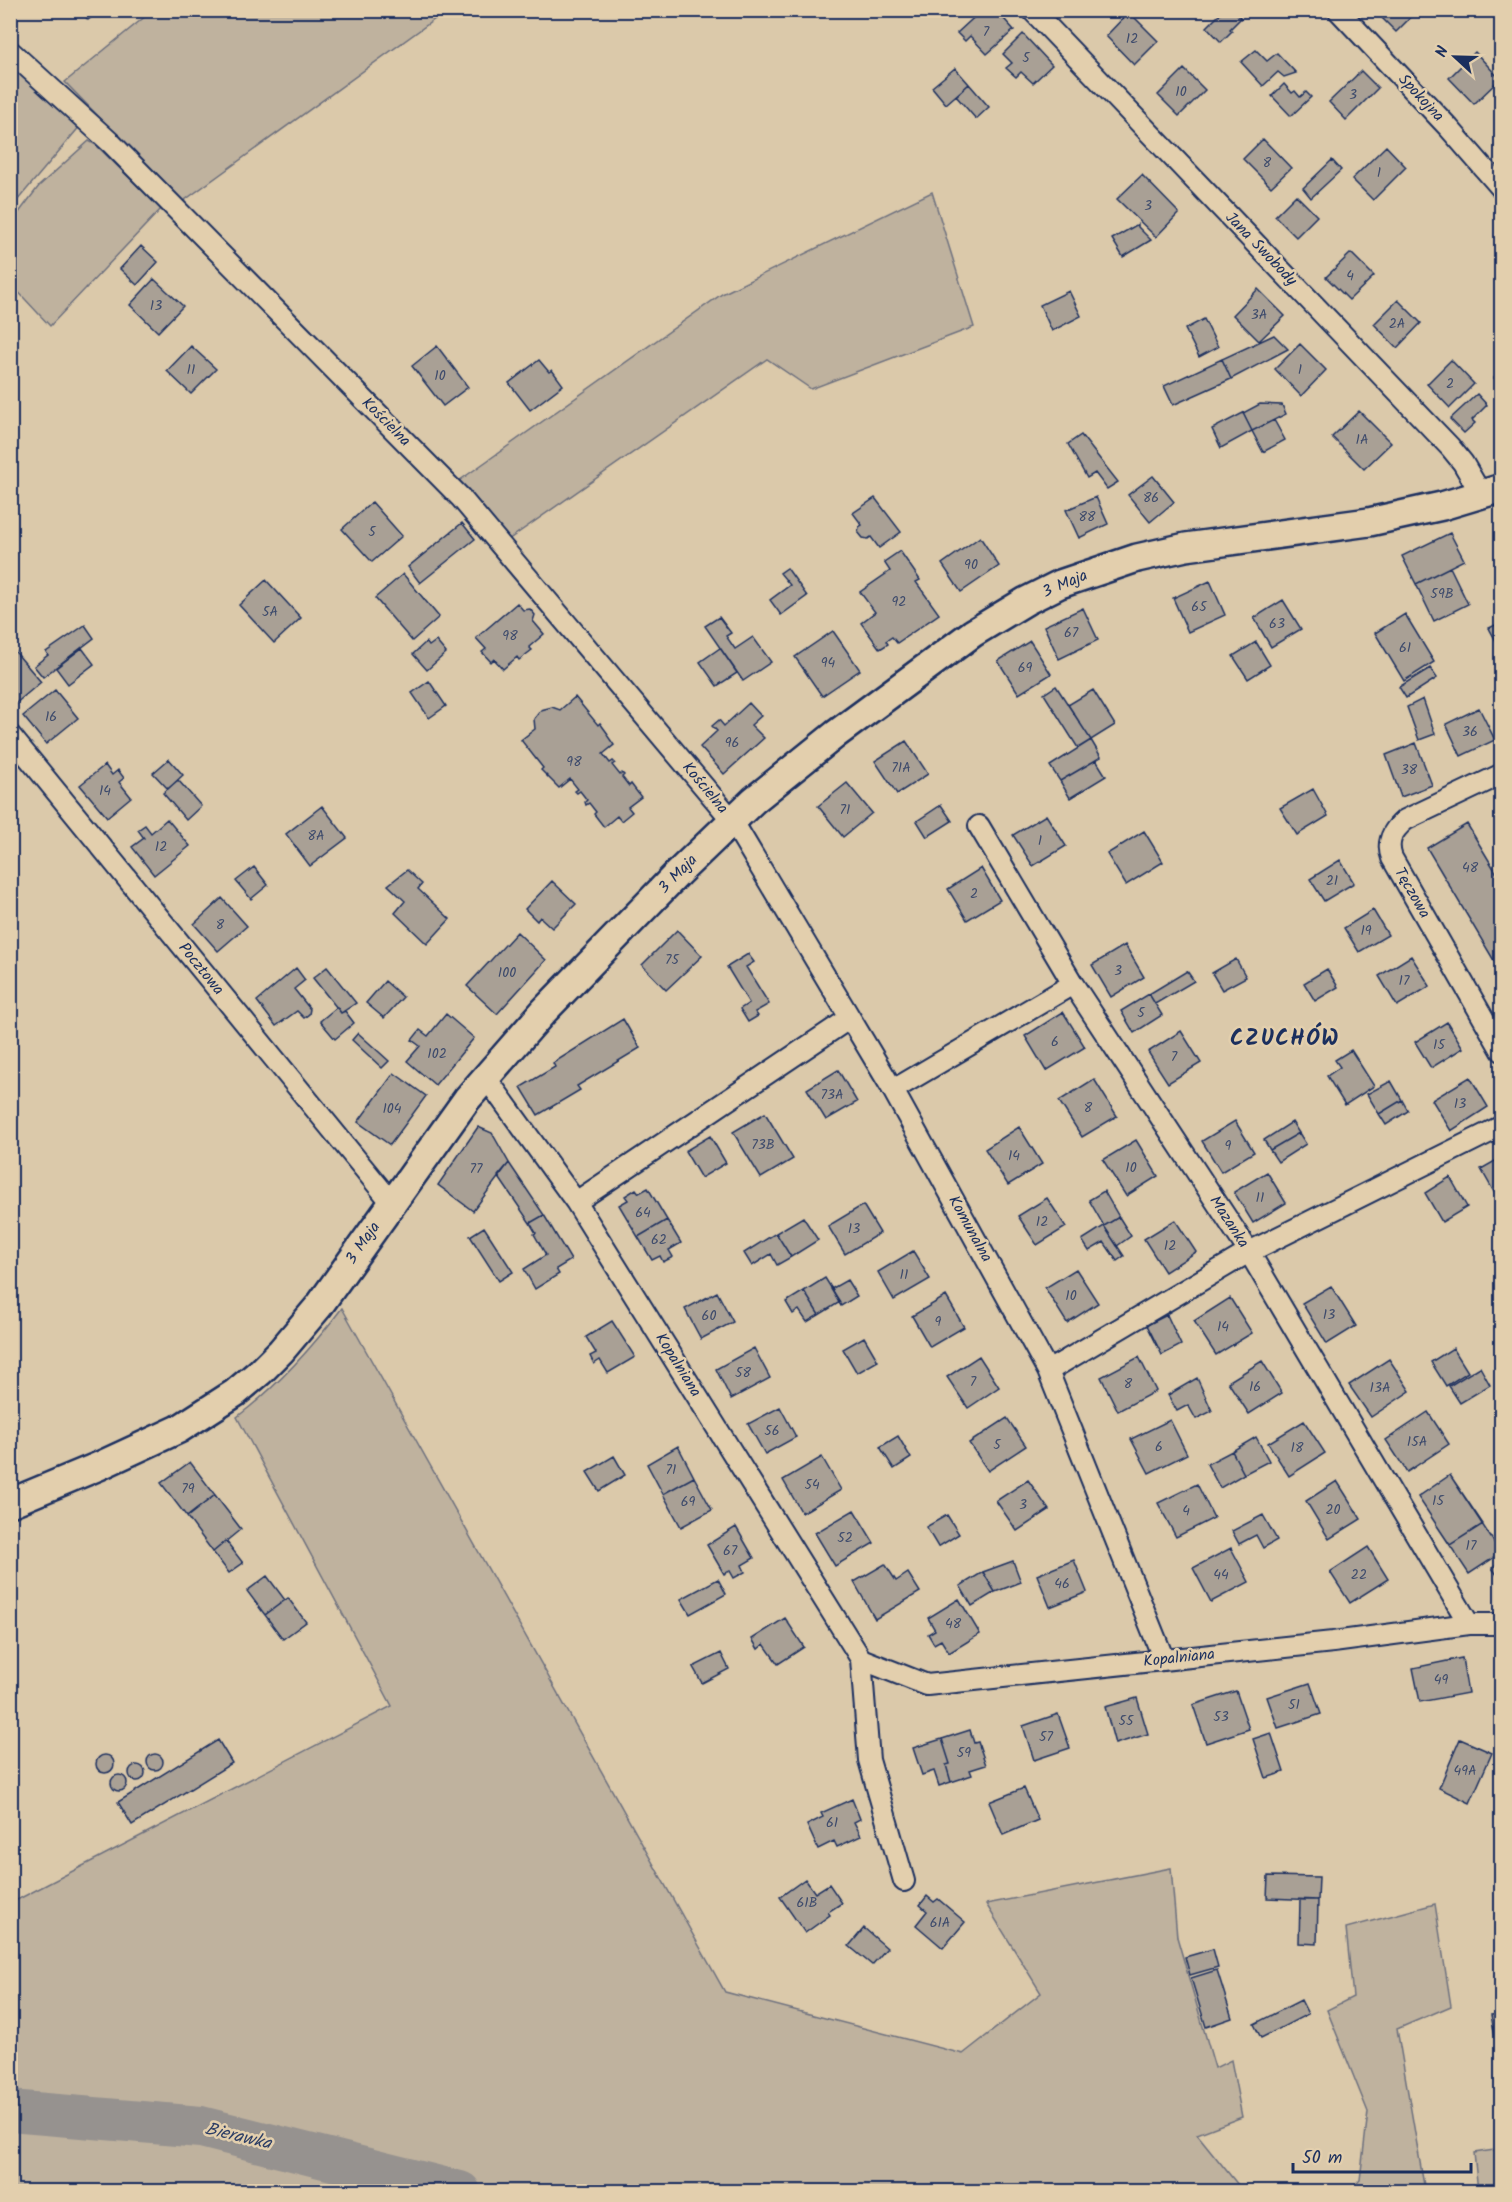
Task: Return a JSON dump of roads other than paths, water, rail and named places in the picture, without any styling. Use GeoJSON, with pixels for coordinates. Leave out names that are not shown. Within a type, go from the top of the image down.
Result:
{"type":"FeatureCollection","features":[{"type":"Feature","properties":{"kind":"main road","name":"3 Maja"},"geometry":{"type":"LineString","coordinates":[[10,1503],[99,1466],[178,1429],[235,1393],[260,1372],[300,1329],[484,1078],[553,1002],[732,820],[789,771],[919,671],[1010,610],[1060,584],[1115,564],[1159,552],[1370,522],[1422,511],[1491,491]]}},
{"type":"Feature","properties":{"kind":"street","name":"Jana Swobody"},"geometry":{"type":"LineString","coordinates":[[1032,10],[1491,491]]}},
{"type":"Feature","properties":{"kind":"street","name":"Spokojna"},"geometry":{"type":"LineString","coordinates":[[1338,10],[1449,128],[1502,189]]}},
{"type":"Feature","properties":{"kind":"street","name":"Kościelna"},"geometry":{"type":"LineString","coordinates":[[10,51],[111,143],[469,506],[732,820]]}},
{"type":"Feature","properties":{"kind":"street","name":"Pocztowa"},"geometry":{"type":"LineString","coordinates":[[10,735],[392,1203]]}},
{"type":"Feature","properties":{"kind":"street","name":"Tęczowa"},"geometry":{"type":"LineString","coordinates":[[1496,776],[1404,820],[1394,828],[1389,843],[1392,858],[1502,1050]]}},
{"type":"Feature","properties":{"kind":"street","name":"Komunalna"},"geometry":{"type":"LineString","coordinates":[[732,820],[893,1090],[1048,1371],[1164,1660]]}},
{"type":"Feature","properties":{"kind":"street","name":"Mazanka"},"geometry":{"type":"LineString","coordinates":[[979,826],[1073,984],[1249,1252],[1468,1624]]}},
{"type":"Feature","properties":{"kind":"street"},"geometry":{"type":"LineString","coordinates":[[893,1090],[1073,984]]}},
{"type":"Feature","properties":{"kind":"street"},"geometry":{"type":"LineString","coordinates":[[576,1202],[849,1018]]}},
{"type":"Feature","properties":{"kind":"street","name":"Kopalniana"},"geometry":{"type":"LineString","coordinates":[[484,1078],[576,1202],[861,1659],[868,1760],[903,1881]]}},
{"type":"Feature","properties":{"kind":"street"},"geometry":{"type":"LineString","coordinates":[[1048,1371],[1249,1252],[1502,1126]]}},
{"type":"Feature","properties":{"kind":"street","name":"Kopalniana"},"geometry":{"type":"LineString","coordinates":[[861,1659],[927,1685],[1468,1624],[1502,1624]]}},
{"type":"Feature","properties":{"kind":"waterway","name":"Bierawka"},"geometry":{"type":"LineString","coordinates":[[10,2111],[201,2127],[460,2192]]}},
{"type":"Feature","properties":{"kind":"district","name":"CZUCHÓW"},"geometry":{"type":"Point","coordinates":[1285,1039]}}]}
